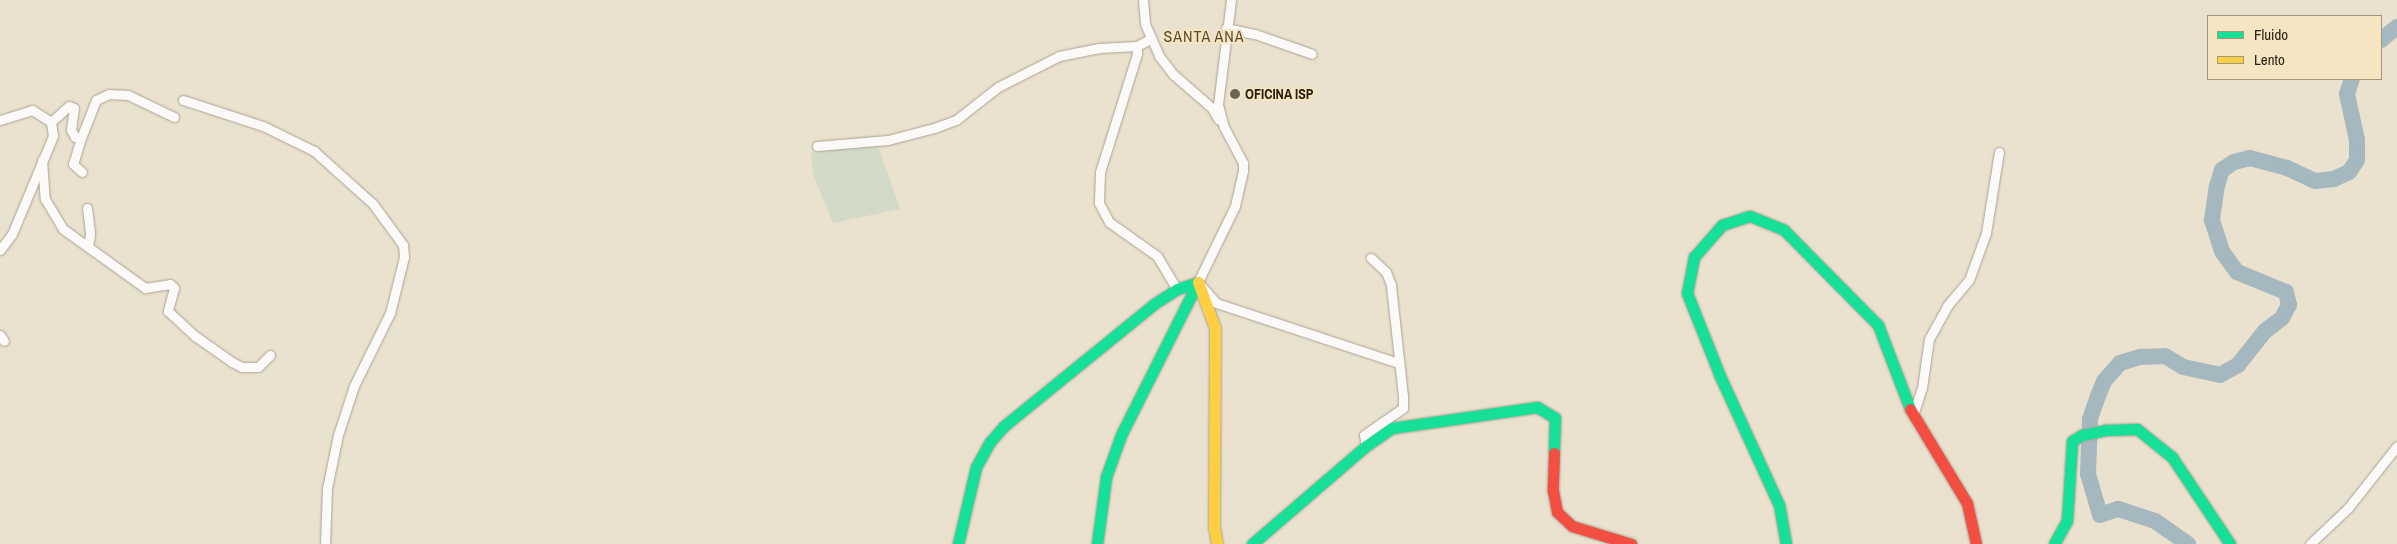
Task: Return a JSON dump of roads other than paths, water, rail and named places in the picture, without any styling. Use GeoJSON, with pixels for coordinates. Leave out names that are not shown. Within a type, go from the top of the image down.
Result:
{"type":"FeatureCollection","features":[{"type":"Feature","properties":{"kind":"street"},"geometry":{"type":"LineString","coordinates":[[1097,544],[1106,477],[1121,435],[1235,206],[1243,171],[1243,163],[1212,108],[1174,75],[1150,39],[1143,0]]}},
{"type":"Feature","properties":{"kind":"street"},"geometry":{"type":"LineString","coordinates":[[1224,127],[1218,98],[1231,0]]}},
{"type":"Feature","properties":{"kind":"street"},"geometry":{"type":"LineString","coordinates":[[1226,28],[1255,34],[1312,54]]}},
{"type":"Feature","properties":{"kind":"street"},"geometry":{"type":"LineString","coordinates":[[817,146],[888,140],[927,130],[956,120],[998,87],[1059,56],[1099,48],[1137,46],[1150,39]]}},
{"type":"Feature","properties":{"kind":"street"},"geometry":{"type":"LineString","coordinates":[[1137,46],[1137,54],[1100,172],[1100,203],[1109,222],[1157,256],[1177,289]]}},
{"type":"Feature","properties":{"kind":"street"},"geometry":{"type":"LineString","coordinates":[[82,172],[73,164],[96,100],[101,95],[128,95],[174,117]]}},
{"type":"Feature","properties":{"kind":"street"},"geometry":{"type":"LineString","coordinates":[[183,100],[263,126],[314,151],[374,204],[403,246],[404,257],[390,313],[354,386],[338,435],[327,488],[325,544]]}},
{"type":"Feature","properties":{"kind":"street"},"geometry":{"type":"LineString","coordinates":[[50,122],[69,106],[74,108],[71,130],[75,137],[81,138]]}},
{"type":"Feature","properties":{"kind":"street"},"geometry":{"type":"LineString","coordinates":[[0,120],[32,110],[50,122],[53,136],[12,234],[0,250]]}},
{"type":"Feature","properties":{"kind":"street"},"geometry":{"type":"LineString","coordinates":[[1913,415],[1922,388],[1929,339],[1947,306],[1969,280],[1986,233],[1999,152]]}},
{"type":"Feature","properties":{"kind":"street"},"geometry":{"type":"LineString","coordinates":[[42,160],[45,200],[63,229],[145,288],[170,284],[174,288],[168,311],[195,336],[232,362],[242,367],[258,367],[270,355]]}},
{"type":"Feature","properties":{"kind":"street"},"geometry":{"type":"LineString","coordinates":[[87,208],[90,234],[88,247]]}},
{"type":"Feature","properties":{"kind":"street"},"geometry":{"type":"LineString","coordinates":[[1786,544],[1779,505],[1720,376],[1687,293],[1694,257],[1722,225],[1750,216],[1784,230],[1878,325],[1913,415],[1967,503],[1976,544]]}},
{"type":"Feature","properties":{"kind":"street"},"geometry":{"type":"LineString","coordinates":[[1366,446],[1364,435],[1403,408],[1390,285],[1386,272],[1371,258]]}},
{"type":"Feature","properties":{"kind":"street"},"geometry":{"type":"LineString","coordinates":[[958,544],[976,466],[990,442],[1004,426],[1133,320],[1177,289],[1198,282]]}},
{"type":"Feature","properties":{"kind":"street"},"geometry":{"type":"LineString","coordinates":[[1198,282],[1216,303],[1399,363]]}},
{"type":"Feature","properties":{"kind":"street"},"geometry":{"type":"LineString","coordinates":[[1198,282],[1215,328],[1214,527],[1217,544]]}},
{"type":"Feature","properties":{"kind":"street"},"geometry":{"type":"LineString","coordinates":[[1252,544],[1366,446],[1392,428],[1537,407],[1555,418],[1552,491],[1556,512],[1572,526],[1631,544]]}},
{"type":"Feature","properties":{"kind":"street"},"geometry":{"type":"LineString","coordinates":[[2054,544],[2067,520],[2072,441],[2082,435],[2098,432],[2136,430],[2172,457],[2193,492],[2230,544]]}},
{"type":"Feature","properties":{"kind":"street"},"geometry":{"type":"LineString","coordinates":[[2310,544],[2348,508],[2397,446]]}},
{"type":"Feature","properties":{"kind":"waterway"},"geometry":{"type":"LineString","coordinates":[[2382,39],[2397,27]]}},
{"type":"Feature","properties":{"kind":"waterway"},"geometry":{"type":"LineString","coordinates":[[2188,544],[2155,521],[2118,509],[2100,515],[2088,474],[2090,419],[2098,396],[2104,381],[2120,363],[2140,357],[2165,356],[2183,367],[2220,375],[2238,365],[2265,331],[2282,318],[2289,305],[2286,292],[2237,272],[2222,251],[2212,220],[2217,186],[2222,170],[2234,162],[2250,158],[2287,168],[2315,181],[2334,179],[2349,172],[2357,160],[2357,140],[2347,94],[2352,80]]}},
{"type":"Feature","properties":{"kind":"place","name":"OFICINA ISP"},"geometry":{"type":"Point","coordinates":[1235,94]}},
{"type":"Feature","properties":{"kind":"district","name":"SANTA ANA"},"geometry":{"type":"Point","coordinates":[1204,36]}}]}
